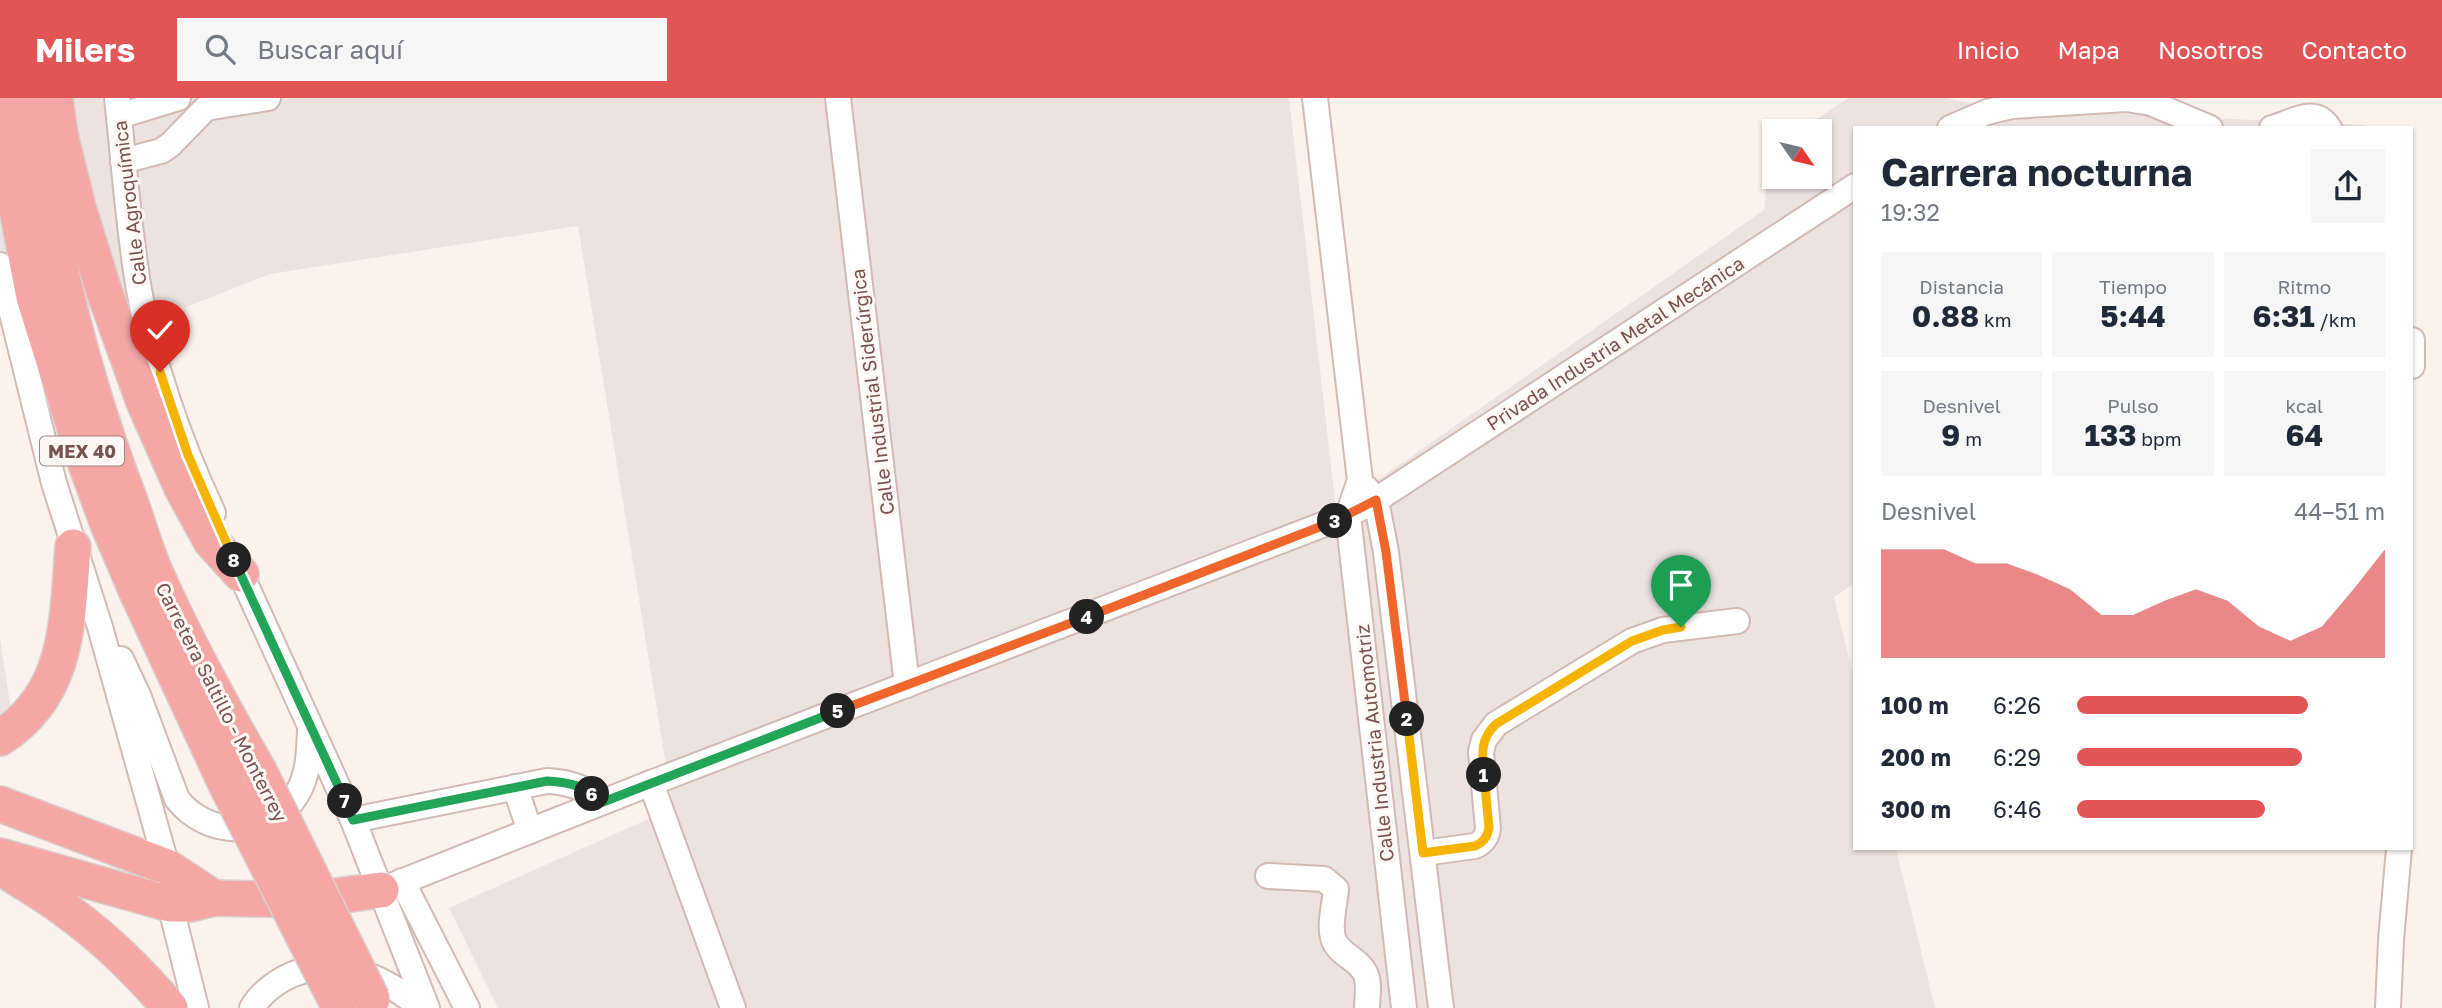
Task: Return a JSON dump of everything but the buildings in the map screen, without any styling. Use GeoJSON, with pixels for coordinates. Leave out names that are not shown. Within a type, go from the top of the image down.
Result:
{"type":"FeatureCollection","features":[{"type":"Feature","properties":{"kind":"highway","name":"Carretera Saltillo - Monterrey"},"geometry":{"type":"LineString","coordinates":[[32,98],[38,155],[53,242],[81,359],[107,441],[155,571],[212,689],[259,771],[357,1005]]}},
{"type":"Feature","properties":{"kind":"highway"},"geometry":{"type":"LineString","coordinates":[[55,98],[66,158],[90,250],[144,402],[166,455],[211,541],[241,574]]}},
{"type":"Feature","properties":{"kind":"highway","name":"Carretera Saltillo - Monterrey"},"geometry":{"type":"LineString","coordinates":[[0,99],[14,193],[34,297],[86,464],[108,524],[226,784],[357,1005]]}},
{"type":"Feature","properties":{"kind":"highway"},"geometry":{"type":"LineString","coordinates":[[0,738],[16,727],[41,700],[58,665],[67,624],[73,547]]}},
{"type":"Feature","properties":{"kind":"highway"},"geometry":{"type":"LineString","coordinates":[[0,804],[167,867],[214,898]]}},
{"type":"Feature","properties":{"kind":"highway"},"geometry":{"type":"LineString","coordinates":[[0,856],[170,904],[190,904],[214,898],[307,900],[391,886]]}},
{"type":"Feature","properties":{"kind":"highway"},"geometry":{"type":"LineString","coordinates":[[0,867],[69,912],[102,938],[134,967],[170,1008]]}},
{"type":"Feature","properties":{"kind":"street"},"geometry":{"type":"LineString","coordinates":[[123,161],[170,145],[206,108],[268,98]]}},
{"type":"Feature","properties":{"kind":"street","name":"Calle Industrial Siderúrgica"},"geometry":{"type":"LineString","coordinates":[[838,98],[907,685]]}},
{"type":"Feature","properties":{"kind":"street","name":"Calle Industria Automotriz"},"geometry":{"type":"LineString","coordinates":[[1315,98],[1360,480],[1348,515],[1404,1008]]}},
{"type":"Feature","properties":{"kind":"street"},"geometry":{"type":"LineString","coordinates":[[1955,126],[1987,112],[2012,106],[2126,99],[2151,103],[2205,126]]}},
{"type":"Feature","properties":{"kind":"street"},"geometry":{"type":"LineString","coordinates":[[118,107],[165,100]]}},
{"type":"Feature","properties":{"kind":"street","name":"Calle Agroquímica"},"geometry":{"type":"LineString","coordinates":[[118,107],[132,244],[149,333],[188,455],[353,820],[391,886],[427,1008]]}},
{"type":"Feature","properties":{"kind":"street"},"geometry":{"type":"LineString","coordinates":[[2278,126],[2309,115],[2323,120],[2328,126]]}},
{"type":"Feature","properties":{"kind":"street","name":"Privada Industria Metal Mecánica"},"geometry":{"type":"LineString","coordinates":[[391,886],[1348,515],[1376,500],[1853,187]]}},
{"type":"Feature","properties":{"kind":"street"},"geometry":{"type":"LineString","coordinates":[[0,265],[54,482],[100,626],[167,867],[170,904],[196,1008]]}},
{"type":"Feature","properties":{"kind":"street","name":"Calle Industria Automotriz"},"geometry":{"type":"LineString","coordinates":[[1360,480],[1376,500],[1393,605],[1441,1008]]}},
{"type":"Feature","properties":{"kind":"street"},"geometry":{"type":"LineString","coordinates":[[1423,853],[1475,846],[1482,843],[1487,836],[1489,828],[1481,752],[1484,740],[1496,724],[1632,641],[1681,627],[1737,621]]}},
{"type":"Feature","properties":{"kind":"street"},"geometry":{"type":"LineString","coordinates":[[100,626],[130,674],[177,799],[186,810],[209,824],[233,829],[259,825],[286,808],[303,782],[310,727]]}},
{"type":"Feature","properties":{"kind":"street"},"geometry":{"type":"LineString","coordinates":[[353,820],[547,781],[564,782],[587,790],[603,802]]}},
{"type":"Feature","properties":{"kind":"street"},"geometry":{"type":"LineString","coordinates":[[651,783],[733,1008]]}},
{"type":"Feature","properties":{"kind":"street"},"geometry":{"type":"LineString","coordinates":[[515,787],[530,831]]}},
{"type":"Feature","properties":{"kind":"street"},"geometry":{"type":"LineString","coordinates":[[2388,1008],[2399,850]]}},
{"type":"Feature","properties":{"kind":"street"},"geometry":{"type":"LineString","coordinates":[[1268,876],[1324,879],[1336,888],[1332,935],[1340,949],[1362,967],[1366,975],[1367,1008]]}},
{"type":"Feature","properties":{"kind":"street"},"geometry":{"type":"LineString","coordinates":[[391,886],[467,1008]]}},
{"type":"Feature","properties":{"kind":"street"},"geometry":{"type":"LineString","coordinates":[[251,1008],[275,984],[295,973],[313,968],[338,967],[385,982],[421,1008]]}},
{"type":"Feature","properties":{"kind":"shaded area"},"geometry":{"type":"Polygon","coordinates":[[[0,98],[1289,98],[1336,509],[1764,210],[1766,189],[1832,189],[1832,119],[1817,119],[1848,98],[1946,98],[1992,108],[2365,126],[1853,126],[1853,584],[1834,597],[1853,674],[1853,850],[1896,850],[1935,1008],[498,1008],[449,908],[673,808],[578,226],[270,274],[186,307],[0,286],[0,98]]]}},
{"type":"Feature","properties":{"kind":"shaded area"},"geometry":{"type":"Polygon","coordinates":[[[0,638],[13,723],[0,731],[0,638]]]}},
{"type":"Feature","properties":{"kind":"route"},"geometry":{"type":"LineString","coordinates":[[160,372],[205,497],[353,820],[547,781],[577,785],[603,802],[1302,534],[1376,500],[1395,618],[1423,853],[1475,846],[1482,843],[1489,828],[1481,752],[1489,731],[1496,724],[1632,641],[1681,627]]}}]}
